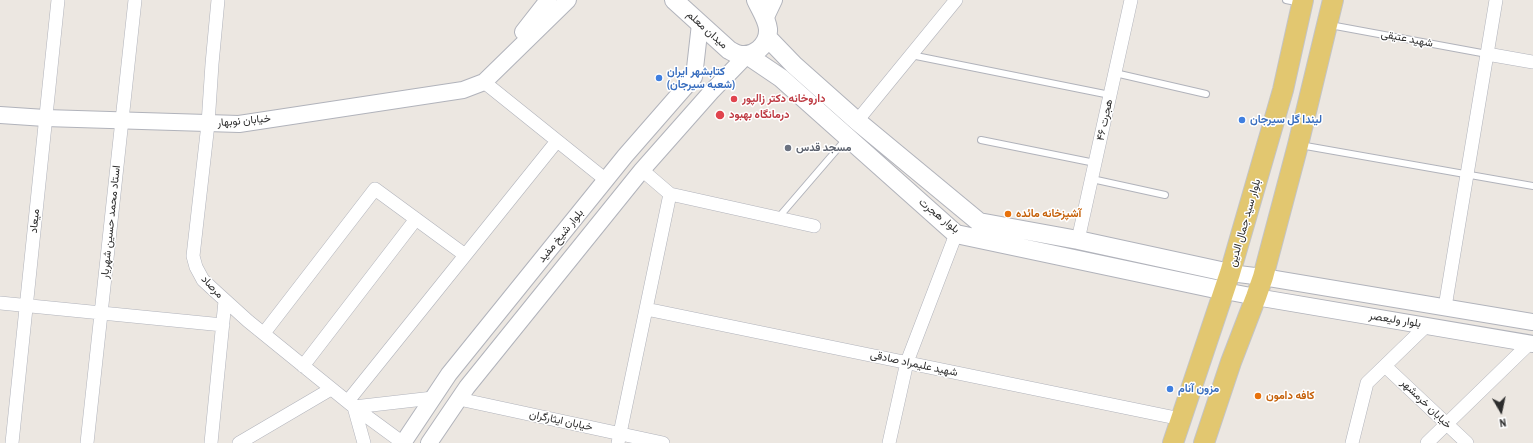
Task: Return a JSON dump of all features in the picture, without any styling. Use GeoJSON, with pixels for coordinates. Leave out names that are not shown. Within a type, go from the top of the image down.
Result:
{"type":"FeatureCollection","features":[{"type":"Feature","properties":{"kind":"main road","name":"میدان معلم"},"geometry":{"type":"LineString","coordinates":[[674,0],[729,50],[737,54],[747,55]]}},
{"type":"Feature","properties":{"kind":"main road"},"geometry":{"type":"LineString","coordinates":[[747,55],[756,52],[763,46],[767,37],[768,28],[756,0]]}},
{"type":"Feature","properties":{"kind":"main road"},"geometry":{"type":"LineString","coordinates":[[1204,443],[1231,362],[1263,277],[1298,145],[1333,0]]}},
{"type":"Feature","properties":{"kind":"main road","name":"بلوار سید جمال الدین"},"geometry":{"type":"LineString","coordinates":[[1173,443],[1228,282],[1283,90],[1297,1]]}},
{"type":"Feature","properties":{"kind":"main road","name":"بلوار هجرت"},"geometry":{"type":"LineString","coordinates":[[767,37],[794,65],[857,121],[979,222],[1078,240],[1228,282]]}},
{"type":"Feature","properties":{"kind":"main road","name":"بلوار هجرت"},"geometry":{"type":"LineString","coordinates":[[747,55],[781,78],[848,136],[956,234],[1228,282]]}},
{"type":"Feature","properties":{"kind":"street","name":"میعاد"},"geometry":{"type":"LineString","coordinates":[[12,443],[58,0]]}},
{"type":"Feature","properties":{"kind":"street","name":"استاد محمد حسین شهریار"},"geometry":{"type":"LineString","coordinates":[[87,443],[135,0]]}},
{"type":"Feature","properties":{"kind":"street","name":"مرصاد"},"geometry":{"type":"LineString","coordinates":[[218,0],[208,124],[193,256],[196,267],[203,280],[225,301],[331,389],[403,443]]}},
{"type":"Feature","properties":{"kind":"street"},"geometry":{"type":"LineString","coordinates":[[484,82],[548,0]]}},
{"type":"Feature","properties":{"kind":"street"},"geometry":{"type":"LineString","coordinates":[[484,82],[568,0]]}},
{"type":"Feature","properties":{"kind":"street"},"geometry":{"type":"LineString","coordinates":[[765,19],[774,0]]}},
{"type":"Feature","properties":{"kind":"street"},"geometry":{"type":"LineString","coordinates":[[857,121],[956,0]]}},
{"type":"Feature","properties":{"kind":"street","name":"هجرت ۴۶"},"geometry":{"type":"LineString","coordinates":[[1078,240],[1131,0]]}},
{"type":"Feature","properties":{"kind":"street"},"geometry":{"type":"LineString","coordinates":[[1445,307],[1496,0]]}},
{"type":"Feature","properties":{"kind":"street"},"geometry":{"type":"LineString","coordinates":[[700,24],[694,77],[705,81],[711,92]]}},
{"type":"Feature","properties":{"kind":"street"},"geometry":{"type":"LineString","coordinates":[[1487,54],[1533,62]]}},
{"type":"Feature","properties":{"kind":"street","name":"بلوار شیخ مفید"},"geometry":{"type":"LineString","coordinates":[[429,443],[472,381],[642,170],[711,92],[747,55]]}},
{"type":"Feature","properties":{"kind":"street","name":"بلوار شیخ مفید"},"geometry":{"type":"LineString","coordinates":[[403,443],[449,374],[606,180],[694,77]]}},
{"type":"Feature","properties":{"kind":"street","name":"خیابان نوبهار"},"geometry":{"type":"LineString","coordinates":[[0,115],[45,118],[239,124],[463,90],[484,82]]}},
{"type":"Feature","properties":{"kind":"street"},"geometry":{"type":"LineString","coordinates":[[484,82],[606,180]]}},
{"type":"Feature","properties":{"kind":"street"},"geometry":{"type":"LineString","coordinates":[[351,404],[465,255],[557,141]]}},
{"type":"Feature","properties":{"kind":"street"},"geometry":{"type":"LineString","coordinates":[[642,170],[670,194],[814,226]]}},
{"type":"Feature","properties":{"kind":"street"},"geometry":{"type":"LineString","coordinates":[[264,334],[375,189],[465,255]]}},
{"type":"Feature","properties":{"kind":"street"},"geometry":{"type":"LineString","coordinates":[[619,438],[670,194]]}},
{"type":"Feature","properties":{"kind":"street"},"geometry":{"type":"LineString","coordinates":[[303,366],[416,219]]}},
{"type":"Feature","properties":{"kind":"street"},"geometry":{"type":"LineString","coordinates":[[889,443],[906,362],[956,234]]}},
{"type":"Feature","properties":{"kind":"street","name":"بلوار ولیعصر"},"geometry":{"type":"LineString","coordinates":[[1228,282],[1263,277],[1533,322]]}},
{"type":"Feature","properties":{"kind":"street","name":"بلوار ولیعصر"},"geometry":{"type":"LineString","coordinates":[[1228,282],[1256,297],[1532,343]]}},
{"type":"Feature","properties":{"kind":"street"},"geometry":{"type":"LineString","coordinates":[[211,443],[225,301]]}},
{"type":"Feature","properties":{"kind":"street"},"geometry":{"type":"LineString","coordinates":[[0,303],[101,314],[223,324]]}},
{"type":"Feature","properties":{"kind":"street","name":"شهید علیمراد صادقی"},"geometry":{"type":"LineString","coordinates":[[646,309],[1181,419]]}},
{"type":"Feature","properties":{"kind":"street"},"geometry":{"type":"LineString","coordinates":[[1352,443],[1367,383],[1426,326]]}},
{"type":"Feature","properties":{"kind":"street"},"geometry":{"type":"LineString","coordinates":[[1427,443],[1532,343]]}},
{"type":"Feature","properties":{"kind":"street","name":"خیابان خرمشهر"},"geometry":{"type":"LineString","coordinates":[[1385,366],[1467,443]]}},
{"type":"Feature","properties":{"kind":"street"},"geometry":{"type":"LineString","coordinates":[[239,443],[331,389]]}},
{"type":"Feature","properties":{"kind":"street"},"geometry":{"type":"LineString","coordinates":[[351,404],[433,398]]}},
{"type":"Feature","properties":{"kind":"street","name":"خیابان ایثارگران"},"geometry":{"type":"LineString","coordinates":[[459,400],[619,438],[663,443]]}},
{"type":"Feature","properties":{"kind":"street"},"geometry":{"type":"LineString","coordinates":[[351,404],[364,443]]}},
{"type":"Feature","properties":{"kind":"lane","name":"شهید عتیقی"},"geometry":{"type":"LineString","coordinates":[[1328,24],[1487,54]]}},
{"type":"Feature","properties":{"kind":"lane"},"geometry":{"type":"LineString","coordinates":[[911,55],[1110,95]]}},
{"type":"Feature","properties":{"kind":"lane"},"geometry":{"type":"LineString","coordinates":[[1115,73],[1206,94]]}},
{"type":"Feature","properties":{"kind":"lane"},"geometry":{"type":"LineString","coordinates":[[778,218],[848,136]]}},
{"type":"Feature","properties":{"kind":"lane"},"geometry":{"type":"LineString","coordinates":[[981,140],[1095,163]]}},
{"type":"Feature","properties":{"kind":"lane"},"geometry":{"type":"LineString","coordinates":[[1298,145],[1533,186]]}},
{"type":"Feature","properties":{"kind":"lane"},"geometry":{"type":"LineString","coordinates":[[1092,179],[1165,195]]}},
{"type":"Feature","properties":{"kind":"place","name":"کتابشهر ایران (شعبه سیرجان)"},"geometry":{"type":"Point","coordinates":[659,78]}},
{"type":"Feature","properties":{"kind":"place","name":"داروخانه دکتر زالپور"},"geometry":{"type":"Point","coordinates":[734,99]}},
{"type":"Feature","properties":{"kind":"place","name":"درمانگاه بهبود"},"geometry":{"type":"Point","coordinates":[720,115]}},
{"type":"Feature","properties":{"kind":"place","name":"لیندا گل سیرجان"},"geometry":{"type":"Point","coordinates":[1242,120]}},
{"type":"Feature","properties":{"kind":"place","name":"مسجد قدس"},"geometry":{"type":"Point","coordinates":[788,148]}},
{"type":"Feature","properties":{"kind":"place","name":"آشپزخانه مائده"},"geometry":{"type":"Point","coordinates":[1008,214]}},
{"type":"Feature","properties":{"kind":"place","name":"مزون آنام"},"geometry":{"type":"Point","coordinates":[1170,389]}},
{"type":"Feature","properties":{"kind":"place","name":"کافه دامون"},"geometry":{"type":"Point","coordinates":[1258,396]}}]}
